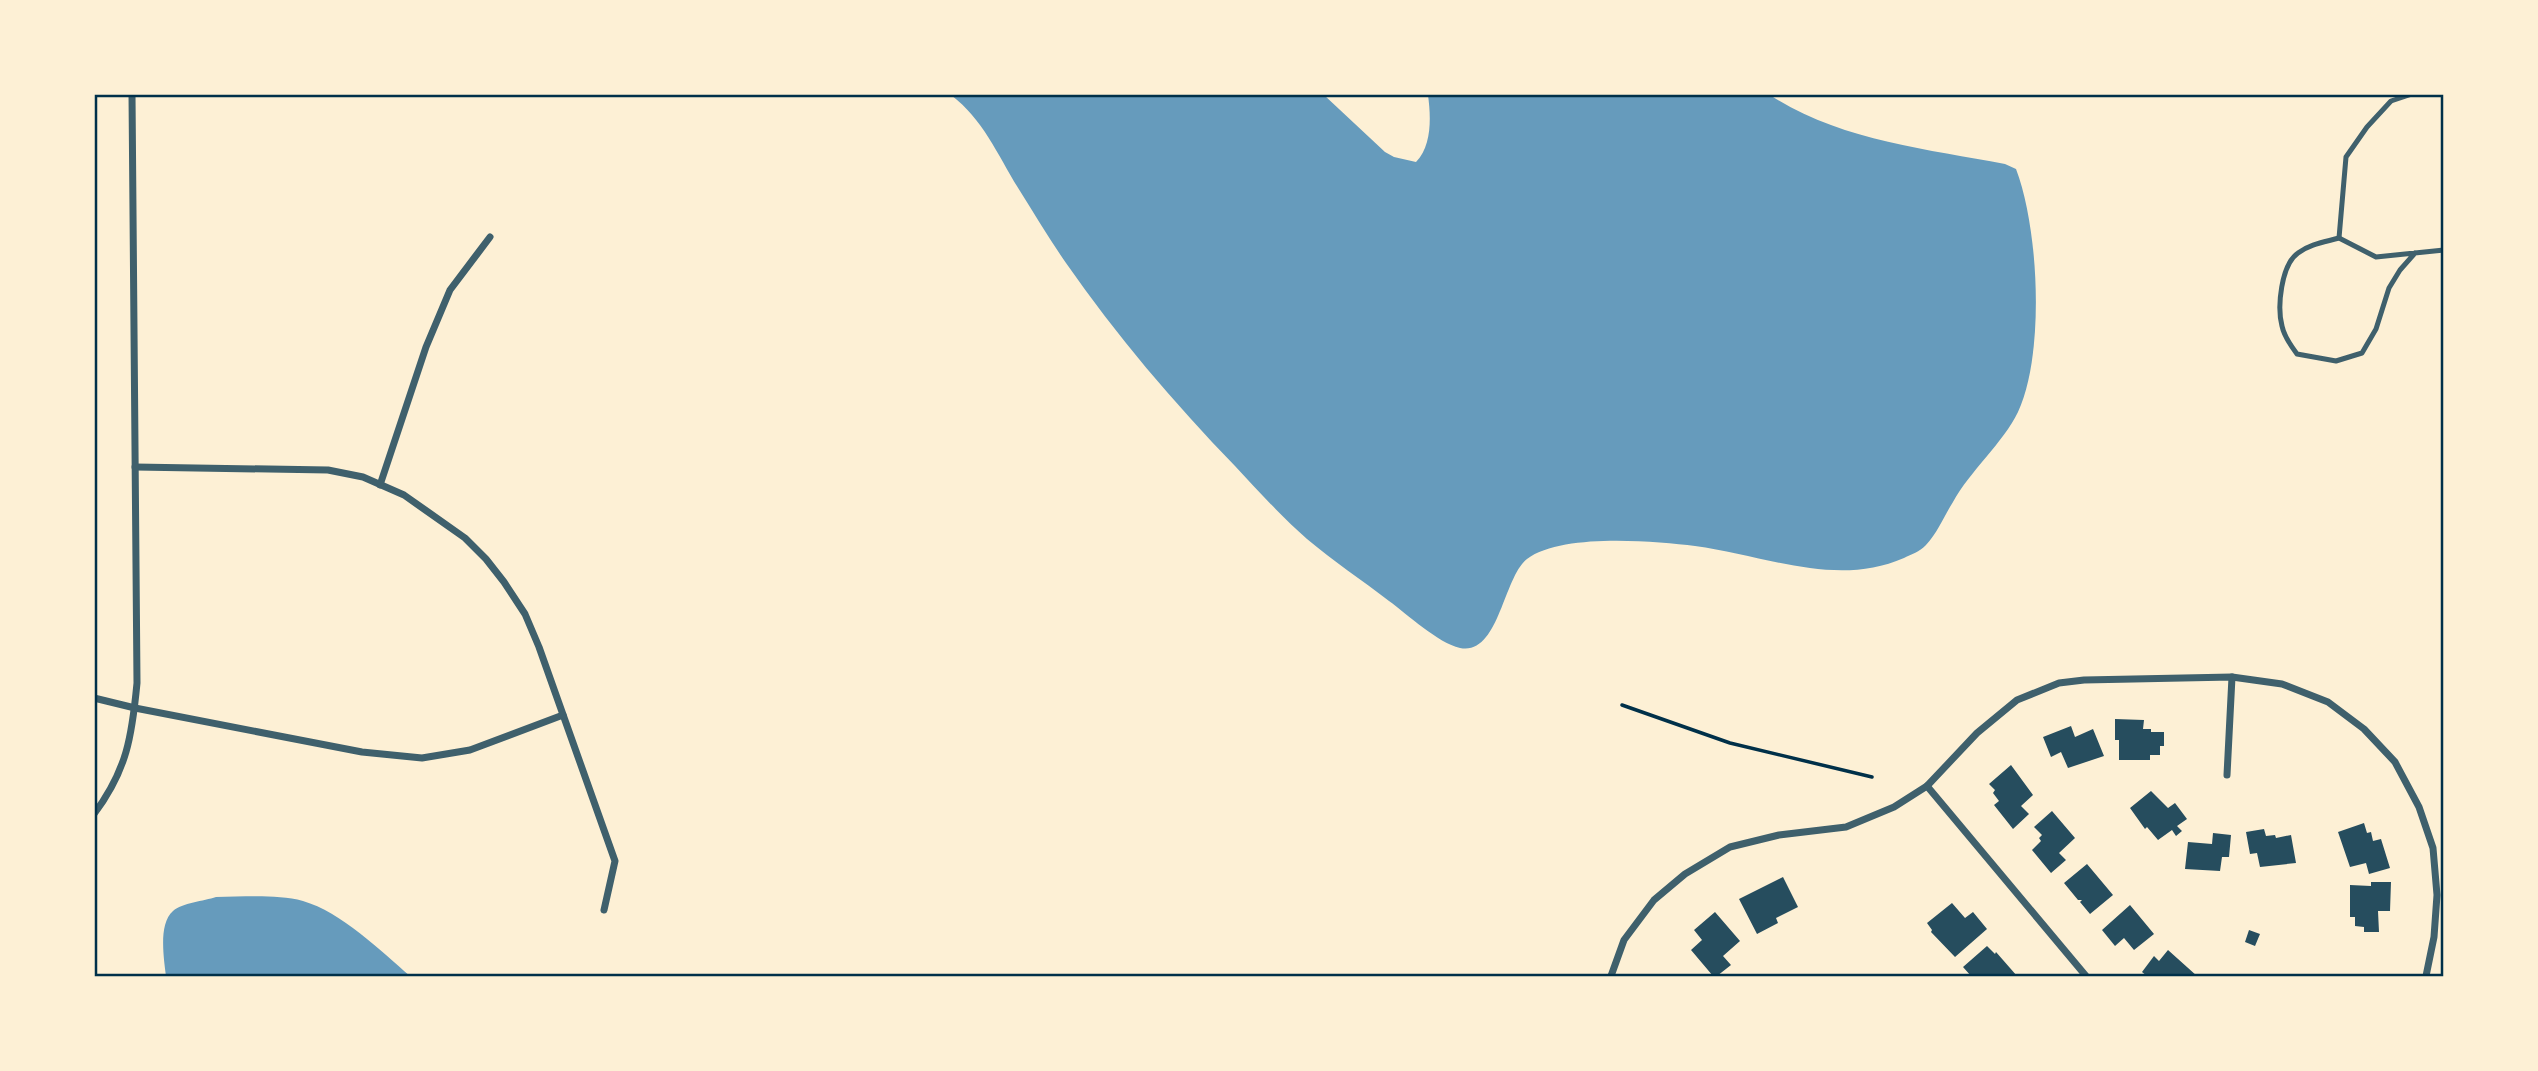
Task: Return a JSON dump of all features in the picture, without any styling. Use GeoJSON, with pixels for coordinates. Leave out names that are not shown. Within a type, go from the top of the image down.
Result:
{"type":"FeatureCollection","features":[{"type":"Feature","properties":{"kind":"street"},"geometry":{"type":"LineString","coordinates":[[94,814],[111,792],[125,761],[137,683],[132,94]]}},
{"type":"Feature","properties":{"kind":"street"},"geometry":{"type":"LineString","coordinates":[[380,485],[426,347],[450,290],[490,237]]}},
{"type":"Feature","properties":{"kind":"street"},"geometry":{"type":"LineString","coordinates":[[135,467],[328,470],[363,477],[404,495],[465,538],[504,582],[524,614],[563,715],[615,861],[604,909]]}},
{"type":"Feature","properties":{"kind":"street"},"geometry":{"type":"LineString","coordinates":[[2227,775],[2232,677]]}},
{"type":"Feature","properties":{"kind":"street"},"geometry":{"type":"LineString","coordinates":[[1611,976],[1624,940],[1654,900],[1685,874],[1730,847],[1779,835],[1846,827],[1894,807],[1927,786],[1977,733],[2017,700],[2059,683],[2084,680],[2232,677],[2283,684],[2328,702],[2364,729],[2395,762],[2419,807],[2433,848],[2437,895],[2434,937],[2426,976]]}},
{"type":"Feature","properties":{"kind":"street"},"geometry":{"type":"LineString","coordinates":[[94,698],[362,752],[422,758],[470,750],[563,715]]}},
{"type":"Feature","properties":{"kind":"street"},"geometry":{"type":"LineString","coordinates":[[1927,786],[2086,976]]}},
{"type":"Feature","properties":{"kind":"lane"},"geometry":{"type":"LineString","coordinates":[[2339,238],[2346,157],[2367,127],[2391,101],[2412,94]]}},
{"type":"Feature","properties":{"kind":"lane"},"geometry":{"type":"LineString","coordinates":[[2416,253],[2400,270],[2389,288],[2376,328],[2362,353],[2336,360],[2297,355],[2281,326],[2280,305],[2283,277],[2295,255],[2312,245],[2339,238],[2376,257],[2444,250]]}},
{"type":"Feature","properties":{"kind":"path"},"geometry":{"type":"LineString","coordinates":[[1622,705],[1730,743],[1872,777]]}},
{"type":"Feature","properties":{"kind":"water"},"geometry":{"type":"Polygon","coordinates":[[[951,95],[1324,95],[1385,152],[1416,162],[1428,140],[1428,95],[1770,95],[1824,123],[1853,133],[2005,164],[2016,169],[2030,224],[2036,291],[2032,358],[2027,387],[2018,412],[2004,435],[1968,479],[1934,535],[1915,553],[1878,566],[1826,570],[1677,544],[1608,541],[1562,545],[1527,559],[1512,582],[1499,614],[1484,640],[1473,647],[1460,648],[1433,634],[1307,539],[1270,504],[1190,418],[1146,368],[1085,290],[1048,236],[982,127],[951,95]]]}},
{"type":"Feature","properties":{"kind":"water"},"geometry":{"type":"Polygon","coordinates":[[[216,897],[282,897],[317,906],[360,933],[410,976],[166,976],[163,942],[168,917],[182,906],[216,897]]]}},
{"type":"Feature","properties":{"kind":"building"},"geometry":{"type":"Polygon","coordinates":[[[2115,719],[2144,720],[2143,729],[2164,732],[2164,746],[2160,746],[2160,755],[2150,755],[2150,760],[2119,760],[2115,719]]]}},
{"type":"Feature","properties":{"kind":"building"},"geometry":{"type":"Polygon","coordinates":[[[2071,726],[2075,737],[2093,729],[2104,756],[2068,768],[2061,752],[2051,757],[2043,737],[2071,726]]]}},
{"type":"Feature","properties":{"kind":"building"},"geometry":{"type":"Polygon","coordinates":[[[2011,765],[2033,795],[2021,806],[2029,814],[2013,829],[1994,805],[1999,801],[1993,793],[1995,790],[1989,784],[2011,765]]]}},
{"type":"Feature","properties":{"kind":"building"},"geometry":{"type":"Polygon","coordinates":[[[2151,791],[2168,808],[2175,803],[2187,819],[2177,826],[2182,831],[2176,836],[2172,830],[2158,840],[2147,827],[2145,829],[2130,808],[2151,791]]]}},
{"type":"Feature","properties":{"kind":"building"},"geometry":{"type":"Polygon","coordinates":[[[2052,811],[2075,838],[2059,853],[2066,860],[2051,873],[2032,850],[2041,841],[2039,838],[2042,835],[2034,827],[2052,811]]]}},
{"type":"Feature","properties":{"kind":"building"},"geometry":{"type":"Polygon","coordinates":[[[2364,823],[2367,833],[2371,832],[2373,841],[2381,839],[2390,868],[2369,874],[2366,863],[2350,867],[2338,832],[2364,823]]]}},
{"type":"Feature","properties":{"kind":"building"},"geometry":{"type":"Polygon","coordinates":[[[2264,829],[2266,836],[2275,835],[2276,838],[2291,835],[2296,863],[2260,867],[2257,853],[2250,854],[2246,832],[2264,829]]]}},
{"type":"Feature","properties":{"kind":"building"},"geometry":{"type":"Polygon","coordinates":[[[2213,833],[2231,835],[2229,857],[2222,857],[2220,871],[2185,869],[2188,842],[2212,844],[2213,833]]]}},
{"type":"Feature","properties":{"kind":"building"},"geometry":{"type":"Polygon","coordinates":[[[2087,864],[2113,895],[2090,914],[2080,902],[2082,900],[2078,900],[2064,883],[2087,864]]]}},
{"type":"Feature","properties":{"kind":"building"},"geometry":{"type":"Polygon","coordinates":[[[1783,877],[1798,907],[1776,918],[1778,923],[1757,934],[1739,899],[1783,877]]]}},
{"type":"Feature","properties":{"kind":"building"},"geometry":{"type":"Polygon","coordinates":[[[2371,882],[2391,882],[2390,911],[2378,911],[2379,932],[2364,932],[2364,927],[2355,926],[2355,917],[2350,917],[2350,885],[2371,886],[2371,882]]]}},
{"type":"Feature","properties":{"kind":"building"},"geometry":{"type":"Polygon","coordinates":[[[1952,903],[1965,918],[1973,912],[1987,929],[1955,957],[1931,932],[1927,923],[1952,903]]]}},
{"type":"Feature","properties":{"kind":"building"},"geometry":{"type":"Polygon","coordinates":[[[2130,905],[2154,934],[2134,950],[2124,938],[2115,946],[2102,930],[2130,905]]]}},
{"type":"Feature","properties":{"kind":"building"},"geometry":{"type":"Polygon","coordinates":[[[1715,912],[1740,941],[1723,956],[1731,965],[1713,976],[1691,950],[1702,940],[1694,930],[1715,912]]]}},
{"type":"Feature","properties":{"kind":"building"},"geometry":{"type":"Polygon","coordinates":[[[2249,930],[2260,934],[2255,946],[2245,942],[2249,930]]]}},
{"type":"Feature","properties":{"kind":"building"},"geometry":{"type":"Polygon","coordinates":[[[1987,946],[1995,954],[1996,952],[2017,976],[1971,976],[1963,967],[1987,946]]]}},
{"type":"Feature","properties":{"kind":"building"},"geometry":{"type":"Polygon","coordinates":[[[2168,950],[2197,976],[2147,976],[2142,972],[2154,956],[2159,961],[2168,950]]]}}]}
